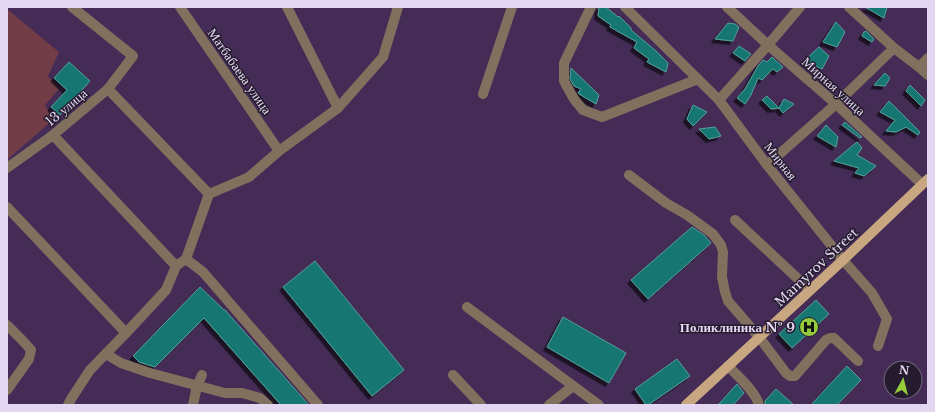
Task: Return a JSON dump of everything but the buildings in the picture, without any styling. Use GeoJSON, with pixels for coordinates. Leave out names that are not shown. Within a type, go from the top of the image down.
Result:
{"type":"FeatureCollection","features":[{"type":"Feature","properties":{"kind":"main road","name":"Mamyrov Street"},"geometry":{"type":"LineString","coordinates":[[686,405],[925,182]]}},
{"type":"Feature","properties":{"kind":"street","name":"13 улица"},"geometry":{"type":"LineString","coordinates":[[7,168],[53,135],[108,88],[133,56],[72,7]]}},
{"type":"Feature","properties":{"kind":"street","name":"Матбабаева улица"},"geometry":{"type":"LineString","coordinates":[[180,7],[279,151]]}},
{"type":"Feature","properties":{"kind":"street"},"geometry":{"type":"LineString","coordinates":[[286,7],[338,108]]}},
{"type":"Feature","properties":{"kind":"street"},"geometry":{"type":"LineString","coordinates":[[68,405],[90,370],[166,290],[176,266],[186,259],[209,194],[249,177],[279,151],[338,108],[383,57],[398,7]]}},
{"type":"Feature","properties":{"kind":"street"},"geometry":{"type":"LineString","coordinates":[[483,94],[512,7]]}},
{"type":"Feature","properties":{"kind":"street"},"geometry":{"type":"LineString","coordinates":[[591,7],[564,63],[564,81],[574,99],[584,110],[602,116],[698,79]]}},
{"type":"Feature","properties":{"kind":"street","name":"Мирная"},"geometry":{"type":"LineString","coordinates":[[625,7],[719,100],[767,165],[843,260],[872,293],[887,319],[878,346]]}},
{"type":"Feature","properties":{"kind":"street","name":"Мирная улица"},"geometry":{"type":"LineString","coordinates":[[727,7],[768,45],[925,182]]}},
{"type":"Feature","properties":{"kind":"street"},"geometry":{"type":"LineString","coordinates":[[719,100],[800,7]]}},
{"type":"Feature","properties":{"kind":"street"},"geometry":{"type":"LineString","coordinates":[[849,7],[894,48],[928,75]]}},
{"type":"Feature","properties":{"kind":"street"},"geometry":{"type":"LineString","coordinates":[[767,165],[836,104],[894,48]]}},
{"type":"Feature","properties":{"kind":"street"},"geometry":{"type":"LineString","coordinates":[[919,67],[928,58]]}},
{"type":"Feature","properties":{"kind":"street"},"geometry":{"type":"LineString","coordinates":[[108,88],[209,194]]}},
{"type":"Feature","properties":{"kind":"street"},"geometry":{"type":"LineString","coordinates":[[53,135],[176,266]]}},
{"type":"Feature","properties":{"kind":"street"},"geometry":{"type":"LineString","coordinates":[[629,175],[666,203],[687,215],[713,234],[721,245],[723,252],[722,277],[728,301],[759,337],[786,373],[790,376],[795,376],[826,340],[830,338],[834,338],[858,361]]}},
{"type":"Feature","properties":{"kind":"street"},"geometry":{"type":"LineString","coordinates":[[7,207],[126,333]]}},
{"type":"Feature","properties":{"kind":"street"},"geometry":{"type":"LineString","coordinates":[[735,220],[810,290]]}},
{"type":"Feature","properties":{"kind":"street"},"geometry":{"type":"LineString","coordinates":[[186,259],[203,272],[318,405]]}},
{"type":"Feature","properties":{"kind":"street"},"geometry":{"type":"LineString","coordinates":[[467,308],[599,405]]}},
{"type":"Feature","properties":{"kind":"street"},"geometry":{"type":"LineString","coordinates":[[7,325],[31,350],[29,359],[7,390]]}},
{"type":"Feature","properties":{"kind":"street"},"geometry":{"type":"LineString","coordinates":[[106,354],[121,363],[150,373],[225,393],[242,394],[260,398],[268,405]]}},
{"type":"Feature","properties":{"kind":"street"},"geometry":{"type":"LineString","coordinates":[[728,366],[751,391],[759,405]]}},
{"type":"Feature","properties":{"kind":"street"},"geometry":{"type":"LineString","coordinates":[[193,405],[197,386],[202,375]]}},
{"type":"Feature","properties":{"kind":"street"},"geometry":{"type":"LineString","coordinates":[[453,375],[481,405]]}},
{"type":"Feature","properties":{"kind":"street"},"geometry":{"type":"LineString","coordinates":[[548,405],[573,386]]}},
{"type":"Feature","properties":{"kind":"shaded area"},"geometry":{"type":"Polygon","coordinates":[[[7,9],[59,52],[48,76],[59,89],[45,105],[54,119],[8,159],[7,9]]]}},
{"type":"Feature","properties":{"kind":"place","name":"Поликлиника № 9"},"geometry":{"type":"Point","coordinates":[809,327]}}]}
